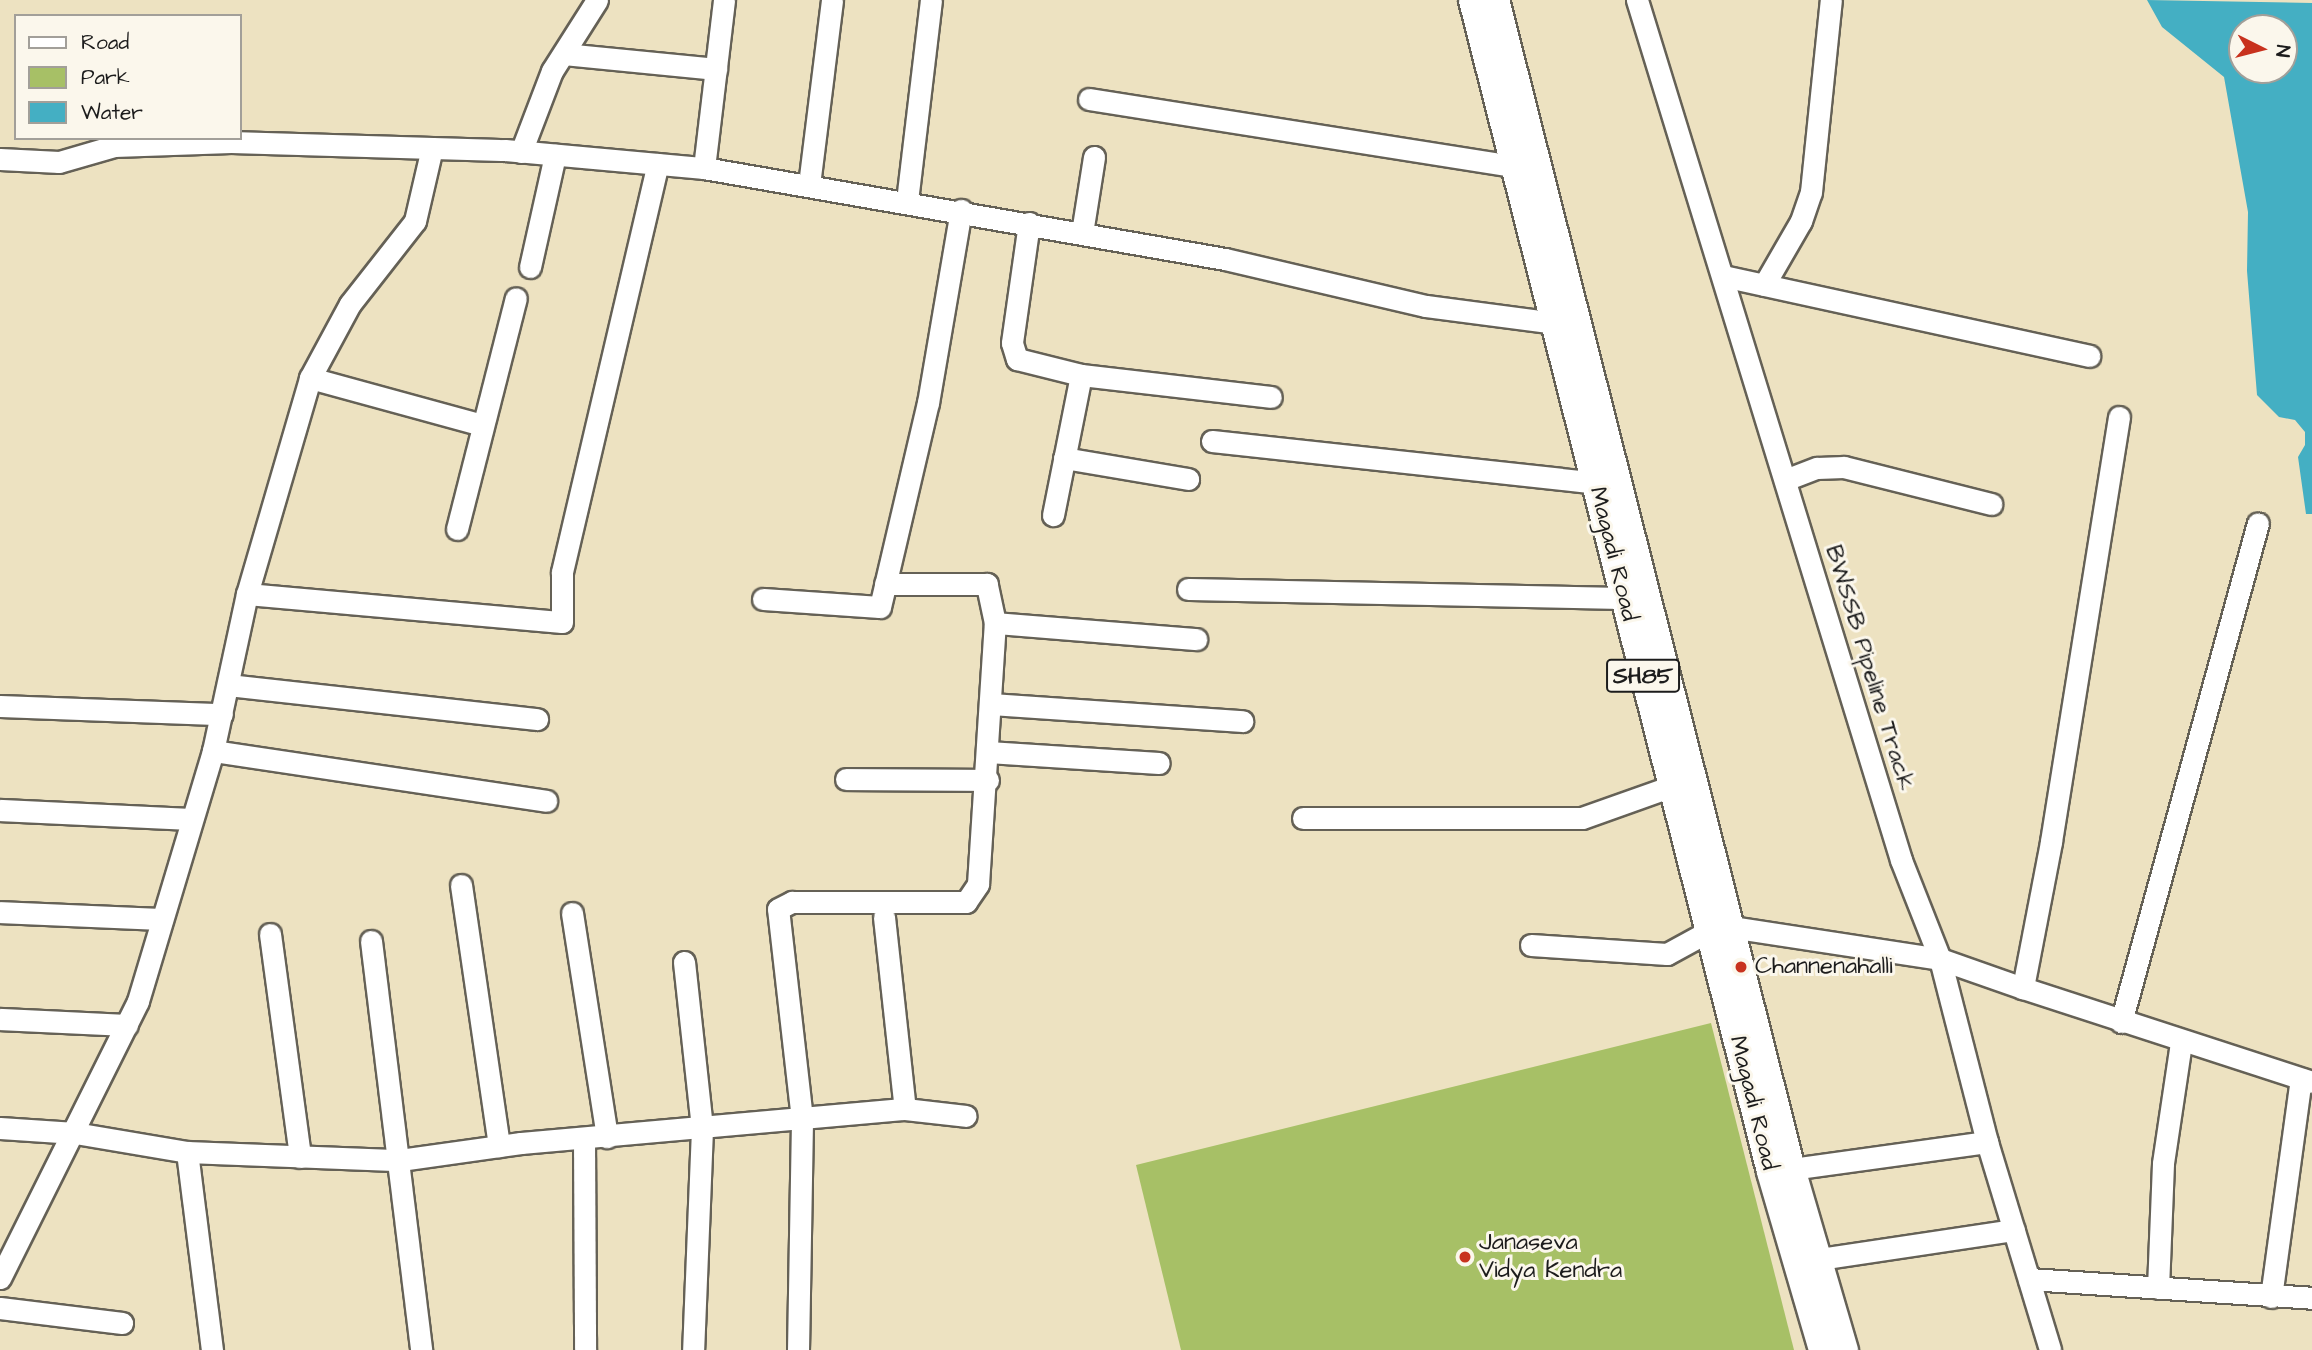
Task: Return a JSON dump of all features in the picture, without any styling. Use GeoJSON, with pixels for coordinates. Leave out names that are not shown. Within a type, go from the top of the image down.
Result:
{"type":"FeatureCollection","features":[{"type":"Feature","properties":{"kind":"main road","name":"Magadi Road"},"geometry":{"type":"LineString","coordinates":[[1472,0],[1516,167],[1567,325],[1596,483],[1672,786],[1720,929],[1845,1350]]}},
{"type":"Feature","properties":{"kind":"main road","name":"Magadi Road"},"geometry":{"type":"LineString","coordinates":[[1496,0],[1567,325],[1720,929],[1770,1172],[1822,1350]]}},
{"type":"Feature","properties":{"kind":"street"},"geometry":{"type":"LineString","coordinates":[[521,152],[552,71],[597,0]]}},
{"type":"Feature","properties":{"kind":"street"},"geometry":{"type":"LineString","coordinates":[[704,169],[724,0]]}},
{"type":"Feature","properties":{"kind":"street"},"geometry":{"type":"LineString","coordinates":[[809,185],[832,0]]}},
{"type":"Feature","properties":{"kind":"street"},"geometry":{"type":"LineString","coordinates":[[907,201],[931,0]]}},
{"type":"Feature","properties":{"kind":"street","name":"BWSSB Pipeline Track"},"geometry":{"type":"LineString","coordinates":[[1637,0],[1900,860],[1940,959],[1987,1142],[2050,1350]]}},
{"type":"Feature","properties":{"kind":"street"},"geometry":{"type":"LineString","coordinates":[[1763,285],[1801,221],[1811,192],[1834,1]]}},
{"type":"Feature","properties":{"kind":"street"},"geometry":{"type":"LineString","coordinates":[[564,54],[716,69]]}},
{"type":"Feature","properties":{"kind":"street"},"geometry":{"type":"LineString","coordinates":[[1088,99],[1516,167]]}},
{"type":"Feature","properties":{"kind":"street"},"geometry":{"type":"LineString","coordinates":[[0,159],[59,162],[114,146],[231,142],[521,152],[658,164],[961,210],[1225,259],[1426,306],[1567,325]]}},
{"type":"Feature","properties":{"kind":"street"},"geometry":{"type":"LineString","coordinates":[[0,1278],[127,1025],[212,751],[247,594],[310,378],[350,304],[415,221],[432,148]]}},
{"type":"Feature","properties":{"kind":"street"},"geometry":{"type":"LineString","coordinates":[[530,267],[555,155]]}},
{"type":"Feature","properties":{"kind":"street"},"geometry":{"type":"LineString","coordinates":[[1082,233],[1094,157]]}},
{"type":"Feature","properties":{"kind":"street"},"geometry":{"type":"LineString","coordinates":[[247,594],[562,622],[562,572],[658,164]]}},
{"type":"Feature","properties":{"kind":"street"},"geometry":{"type":"LineString","coordinates":[[763,599],[880,607],[928,403],[961,210]]}},
{"type":"Feature","properties":{"kind":"street"},"geometry":{"type":"LineString","coordinates":[[1028,223],[1012,343],[1017,359],[1081,375],[1271,397]]}},
{"type":"Feature","properties":{"kind":"street"},"geometry":{"type":"LineString","coordinates":[[1723,276],[2089,356]]}},
{"type":"Feature","properties":{"kind":"street"},"geometry":{"type":"LineString","coordinates":[[457,529],[516,298]]}},
{"type":"Feature","properties":{"kind":"street"},"geometry":{"type":"LineString","coordinates":[[1053,515],[1081,375]]}},
{"type":"Feature","properties":{"kind":"street"},"geometry":{"type":"LineString","coordinates":[[310,378],[482,425]]}},
{"type":"Feature","properties":{"kind":"street"},"geometry":{"type":"LineString","coordinates":[[2022,988],[2051,842],[2119,417]]}},
{"type":"Feature","properties":{"kind":"street"},"geometry":{"type":"LineString","coordinates":[[1212,441],[1596,483]]}},
{"type":"Feature","properties":{"kind":"street"},"geometry":{"type":"LineString","coordinates":[[1065,458],[1188,479]]}},
{"type":"Feature","properties":{"kind":"street"},"geometry":{"type":"LineString","coordinates":[[1785,481],[1817,468],[1844,467],[1991,503]]}},
{"type":"Feature","properties":{"kind":"street"},"geometry":{"type":"LineString","coordinates":[[2121,1021],[2258,523]]}},
{"type":"Feature","properties":{"kind":"street"},"geometry":{"type":"LineString","coordinates":[[798,1350],[802,1119],[778,909],[792,902],[966,902],[978,884],[988,780],[995,623],[987,584],[885,584]]}},
{"type":"Feature","properties":{"kind":"street"},"geometry":{"type":"LineString","coordinates":[[1188,589],[1623,598]]}},
{"type":"Feature","properties":{"kind":"street"},"geometry":{"type":"LineString","coordinates":[[995,623],[1196,639]]}},
{"type":"Feature","properties":{"kind":"street"},"geometry":{"type":"LineString","coordinates":[[228,685],[537,719]]}},
{"type":"Feature","properties":{"kind":"street"},"geometry":{"type":"LineString","coordinates":[[991,704],[1242,721]]}},
{"type":"Feature","properties":{"kind":"street"},"geometry":{"type":"LineString","coordinates":[[0,706],[222,714]]}},
{"type":"Feature","properties":{"kind":"street"},"geometry":{"type":"LineString","coordinates":[[212,751],[546,801]]}},
{"type":"Feature","properties":{"kind":"street"},"geometry":{"type":"LineString","coordinates":[[988,752],[1159,763]]}},
{"type":"Feature","properties":{"kind":"street"},"geometry":{"type":"LineString","coordinates":[[846,779],[988,780]]}},
{"type":"Feature","properties":{"kind":"street"},"geometry":{"type":"LineString","coordinates":[[1303,818],[1582,818],[1672,786]]}},
{"type":"Feature","properties":{"kind":"street"},"geometry":{"type":"LineString","coordinates":[[0,810],[191,819]]}},
{"type":"Feature","properties":{"kind":"street"},"geometry":{"type":"LineString","coordinates":[[461,885],[499,1146]]}},
{"type":"Feature","properties":{"kind":"street"},"geometry":{"type":"LineString","coordinates":[[0,912],[162,919]]}},
{"type":"Feature","properties":{"kind":"street"},"geometry":{"type":"LineString","coordinates":[[572,913],[607,1137]]}},
{"type":"Feature","properties":{"kind":"street"},"geometry":{"type":"LineString","coordinates":[[884,917],[905,1109]]}},
{"type":"Feature","properties":{"kind":"street"},"geometry":{"type":"LineString","coordinates":[[1531,945],[1667,954],[1720,929],[1940,959],[2181,1042],[2307,1081],[2270,1297]]}},
{"type":"Feature","properties":{"kind":"street"},"geometry":{"type":"LineString","coordinates":[[270,934],[299,1157]]}},
{"type":"Feature","properties":{"kind":"street"},"geometry":{"type":"LineString","coordinates":[[371,941],[400,1160],[421,1350]]}},
{"type":"Feature","properties":{"kind":"street"},"geometry":{"type":"LineString","coordinates":[[684,962],[702,1129],[692,1350]]}},
{"type":"Feature","properties":{"kind":"street"},"geometry":{"type":"LineString","coordinates":[[0,1019],[127,1025]]}},
{"type":"Feature","properties":{"kind":"street"},"geometry":{"type":"LineString","coordinates":[[2158,1288],[2162,1163],[2181,1042]]}},
{"type":"Feature","properties":{"kind":"street"},"geometry":{"type":"LineString","coordinates":[[0,1128],[75,1133],[187,1152],[400,1160],[499,1146],[905,1109],[966,1116]]}},
{"type":"Feature","properties":{"kind":"street"},"geometry":{"type":"LineString","coordinates":[[584,1138],[585,1350]]}},
{"type":"Feature","properties":{"kind":"street"},"geometry":{"type":"LineString","coordinates":[[1792,1168],[1987,1142]]}},
{"type":"Feature","properties":{"kind":"street"},"geometry":{"type":"LineString","coordinates":[[187,1152],[212,1350]]}},
{"type":"Feature","properties":{"kind":"street"},"geometry":{"type":"LineString","coordinates":[[1819,1259],[2014,1230]]}},
{"type":"Feature","properties":{"kind":"street"},"geometry":{"type":"LineString","coordinates":[[2029,1279],[2312,1298]]}},
{"type":"Feature","properties":{"kind":"street"},"geometry":{"type":"LineString","coordinates":[[0,1308],[122,1324]]}},
{"type":"Feature","properties":{"kind":"green space","name":"Janaseva Vidya Kendra"},"geometry":{"type":"Polygon","coordinates":[[[1711,1023],[1794,1350],[1181,1350],[1136,1165],[1711,1023]]]}},
{"type":"Feature","properties":{"kind":"water"},"geometry":{"type":"Polygon","coordinates":[[[2147,0],[2312,3],[2312,514],[2306,514],[2298,457],[2305,445],[2305,432],[2295,420],[2279,417],[2257,395],[2247,271],[2248,212],[2224,77],[2162,27],[2147,0]]]}},
{"type":"Feature","properties":{"kind":"place","name":"Channenahalli"},"geometry":{"type":"Point","coordinates":[1741,967]}},
{"type":"Feature","properties":{"kind":"place","name":"Janaseva Vidya Kendra"},"geometry":{"type":"Point","coordinates":[1465,1257]}}]}
